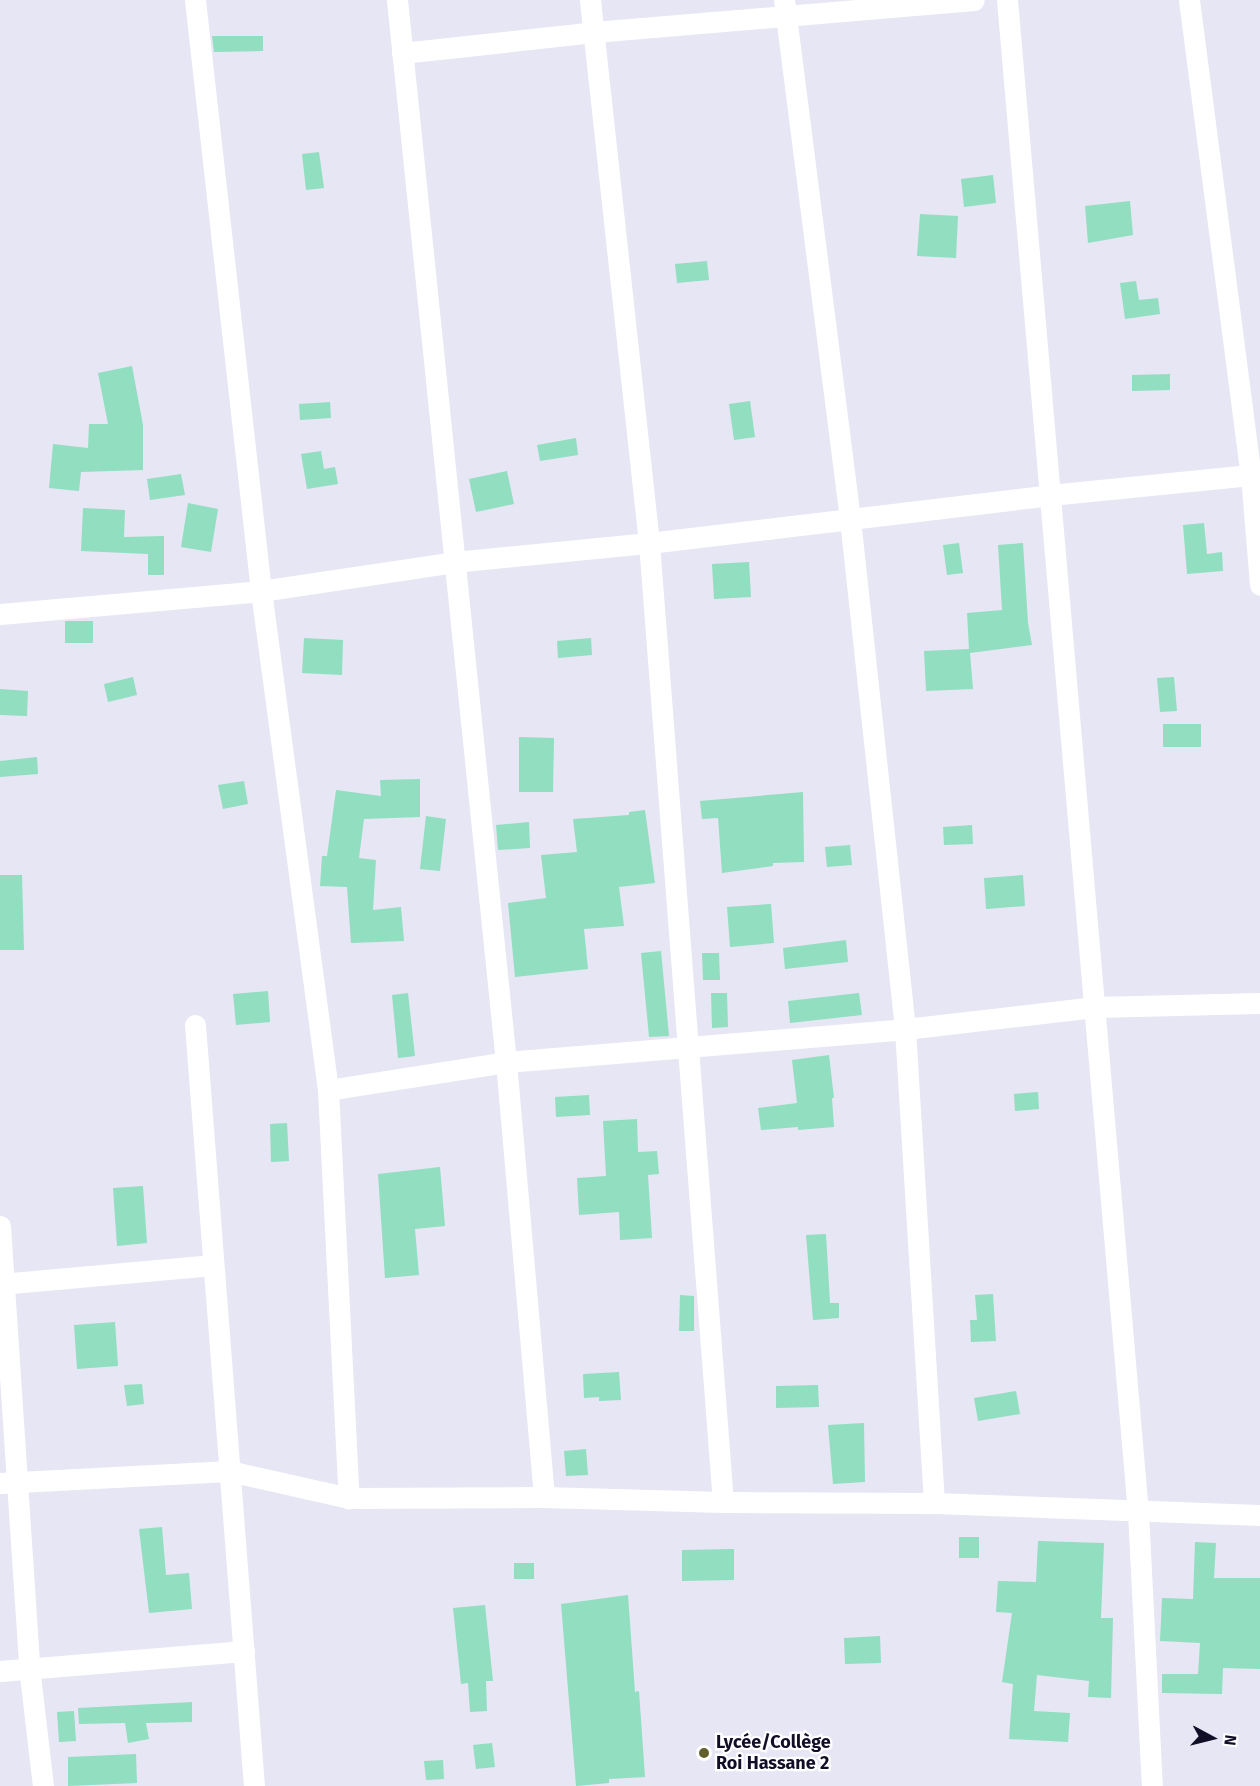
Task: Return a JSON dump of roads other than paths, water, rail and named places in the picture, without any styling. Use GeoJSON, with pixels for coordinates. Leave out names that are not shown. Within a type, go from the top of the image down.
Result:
{"type":"FeatureCollection","features":[{"type":"Feature","properties":{"kind":"street"},"geometry":{"type":"LineString","coordinates":[[195,0],[261,591],[328,1090],[349,1497]]}},
{"type":"Feature","properties":{"kind":"street"},"geometry":{"type":"LineString","coordinates":[[397,0],[506,1062],[544,1497]]}},
{"type":"Feature","properties":{"kind":"street"},"geometry":{"type":"LineString","coordinates":[[590,0],[649,543],[723,1502]]}},
{"type":"Feature","properties":{"kind":"street"},"geometry":{"type":"LineString","coordinates":[[402,53],[784,8],[974,0]]}},
{"type":"Feature","properties":{"kind":"street"},"geometry":{"type":"LineString","coordinates":[[1007,0],[1138,1512],[1152,1786]]}},
{"type":"Feature","properties":{"kind":"street"},"geometry":{"type":"LineString","coordinates":[[1189,0],[1255,474],[1260,585]]}},
{"type":"Feature","properties":{"kind":"street"},"geometry":{"type":"LineString","coordinates":[[784,8],[850,519],[905,1029],[934,1503]]}},
{"type":"Feature","properties":{"kind":"street"},"geometry":{"type":"LineString","coordinates":[[0,614],[261,591],[454,562],[649,543],[1050,495],[1255,474]]}},
{"type":"Feature","properties":{"kind":"street"},"geometry":{"type":"LineString","coordinates":[[328,1090],[506,1062],[905,1029],[1095,1007],[1260,1003]]}},
{"type":"Feature","properties":{"kind":"street"},"geometry":{"type":"LineString","coordinates":[[195,1025],[254,1786]]}},
{"type":"Feature","properties":{"kind":"street"},"geometry":{"type":"LineString","coordinates":[[0,1226],[10,1483],[43,1786]]}},
{"type":"Feature","properties":{"kind":"street"},"geometry":{"type":"LineString","coordinates":[[2,1284],[213,1265]]}},
{"type":"Feature","properties":{"kind":"street"},"geometry":{"type":"LineString","coordinates":[[10,1483],[229,1471],[349,1497],[544,1497],[723,1502],[934,1503],[1260,1515]]}},
{"type":"Feature","properties":{"kind":"street"},"geometry":{"type":"LineString","coordinates":[[0,1671],[243,1651]]}},
{"type":"Feature","properties":{"kind":"place","name":"Lycée/Collège Roi Hassane 2"},"geometry":{"type":"Point","coordinates":[704,1753]}}]}
